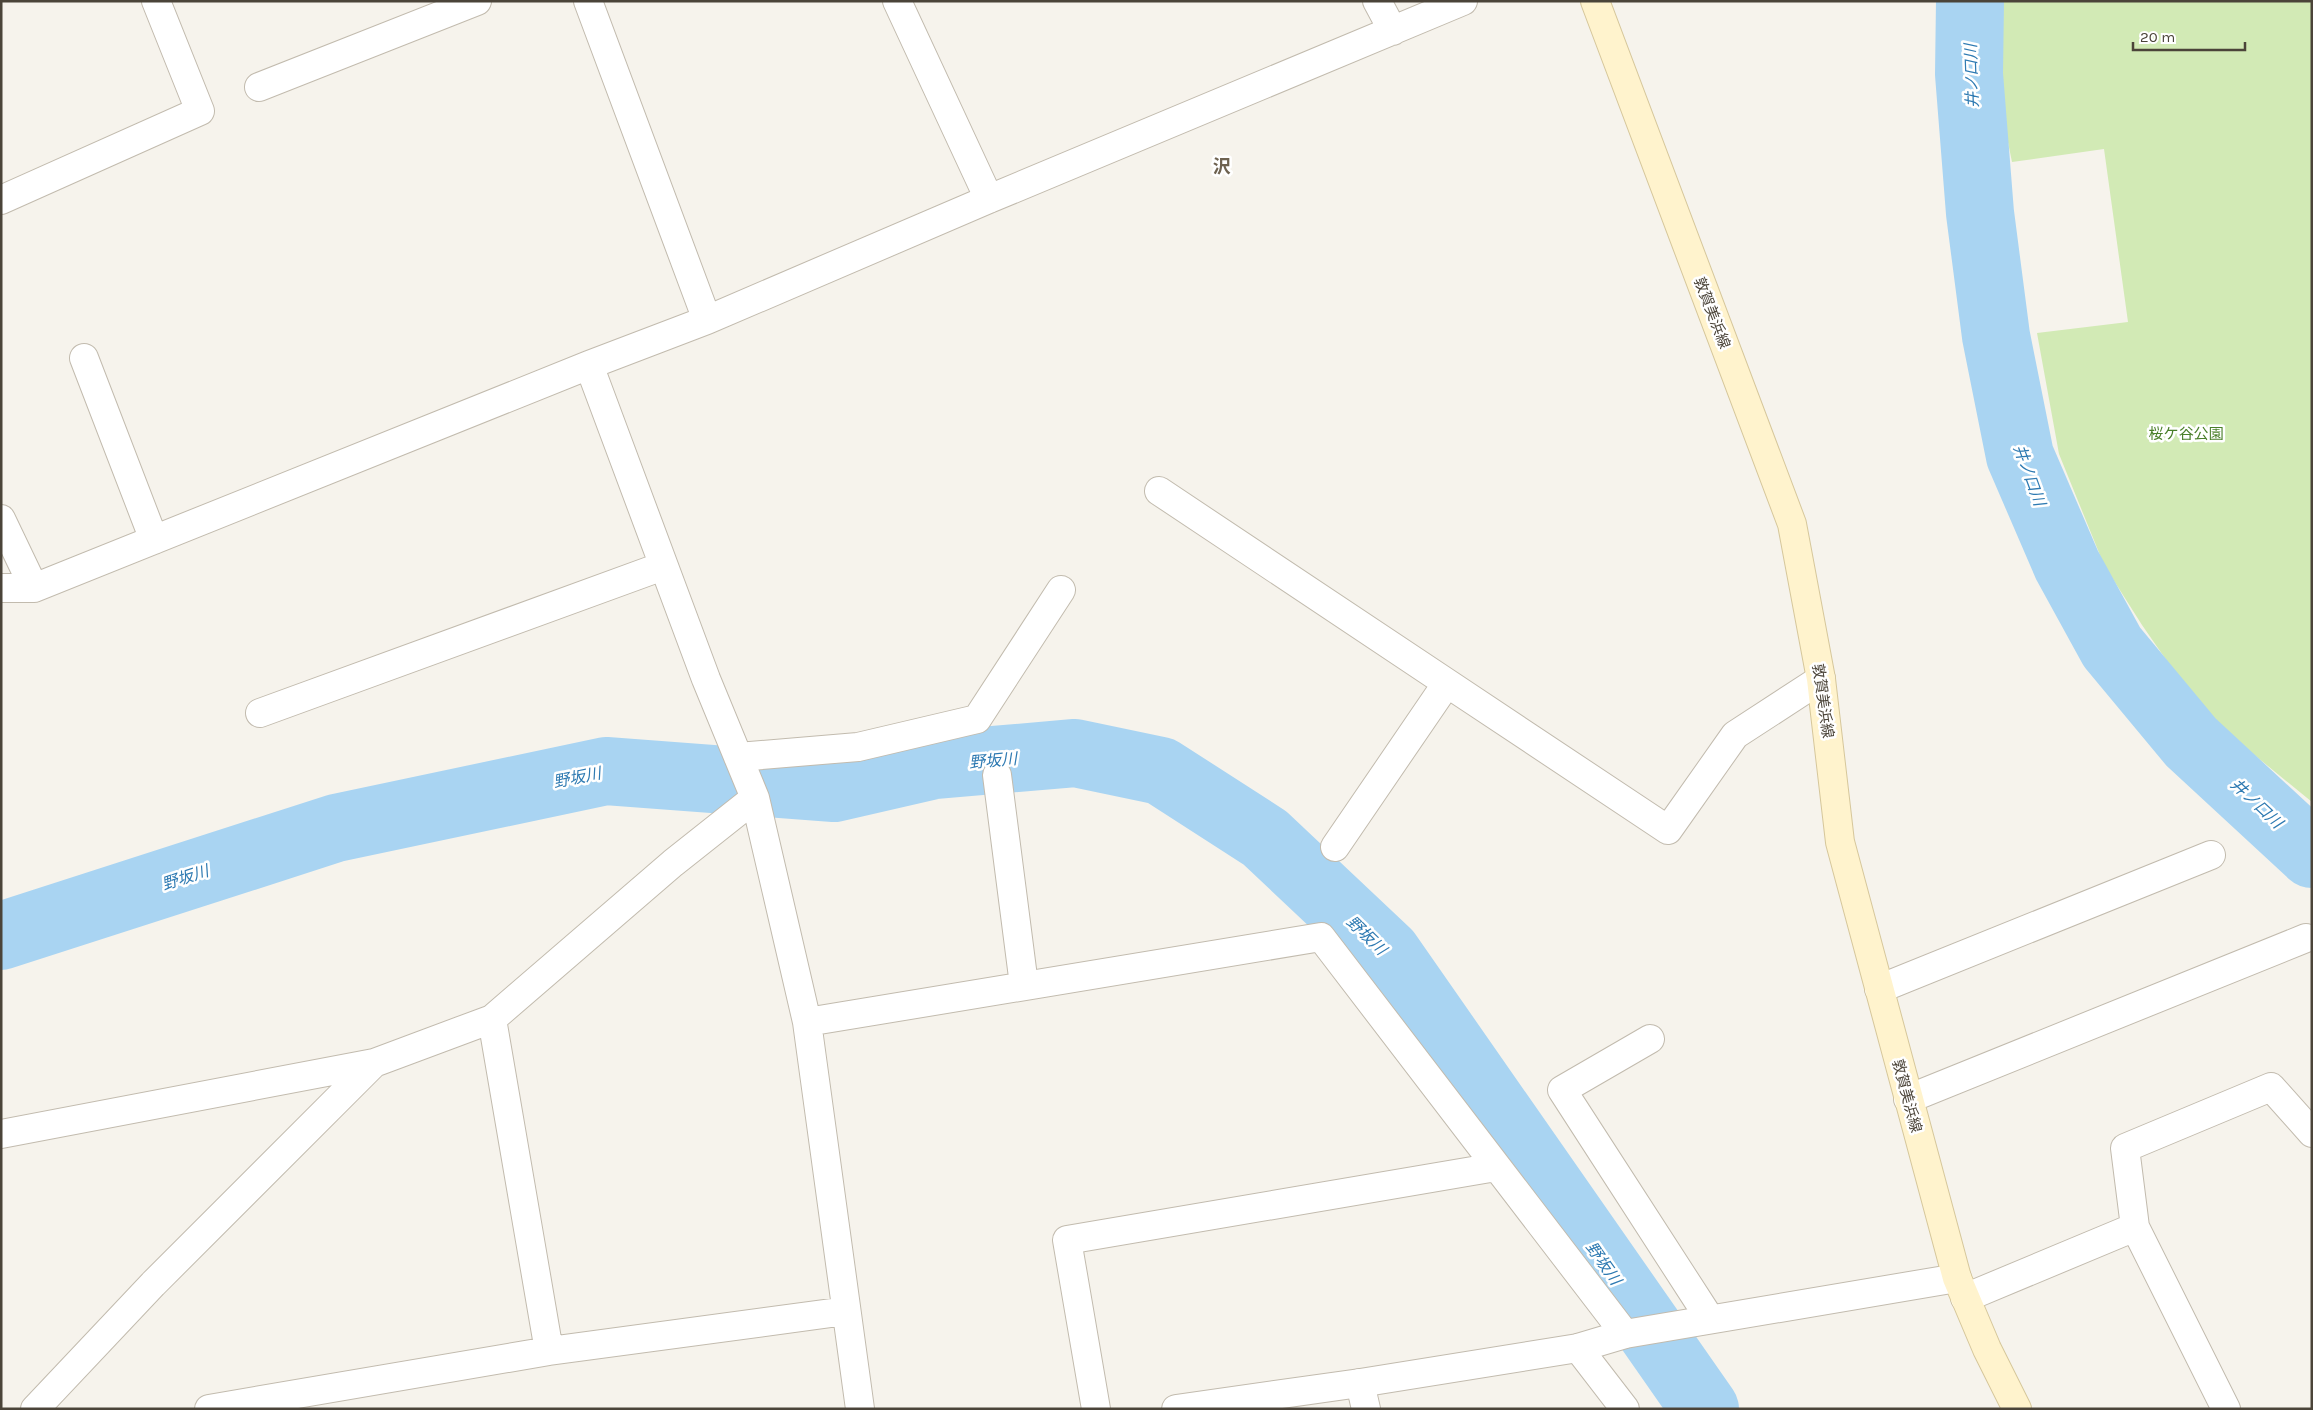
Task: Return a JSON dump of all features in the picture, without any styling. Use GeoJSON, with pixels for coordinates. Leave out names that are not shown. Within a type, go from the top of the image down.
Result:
{"type":"FeatureCollection","features":[{"type":"Feature","properties":{"kind":"main road","name":"敦賀美浜線"},"geometry":{"type":"LineString","coordinates":[[1595,1],[1792,524],[1821,679],[1840,842],[1878,989],[1961,1288],[1987,1349],[2017,1409]]}},
{"type":"Feature","properties":{"kind":"street"},"geometry":{"type":"LineString","coordinates":[[1,200],[200,111],[156,1]]}},
{"type":"Feature","properties":{"kind":"street"},"geometry":{"type":"LineString","coordinates":[[259,88],[477,1]]}},
{"type":"Feature","properties":{"kind":"street"},"geometry":{"type":"LineString","coordinates":[[588,1],[707,320]]}},
{"type":"Feature","properties":{"kind":"street"},"geometry":{"type":"LineString","coordinates":[[897,1],[989,199]]}},
{"type":"Feature","properties":{"kind":"street"},"geometry":{"type":"LineString","coordinates":[[1377,1],[1393,31]]}},
{"type":"Feature","properties":{"kind":"street"},"geometry":{"type":"LineString","coordinates":[[1,588],[34,588],[589,365],[707,320],[989,199],[1463,1]]}},
{"type":"Feature","properties":{"kind":"street"},"geometry":{"type":"LineString","coordinates":[[84,358],[154,540]]}},
{"type":"Feature","properties":{"kind":"street"},"geometry":{"type":"LineString","coordinates":[[589,365],[663,566],[755,798],[806,1022],[860,1409]]}},
{"type":"Feature","properties":{"kind":"street"},"geometry":{"type":"LineString","coordinates":[[1159,491],[1668,830],[1735,735],[1821,679]]}},
{"type":"Feature","properties":{"kind":"street"},"geometry":{"type":"LineString","coordinates":[[1,519],[34,588]]}},
{"type":"Feature","properties":{"kind":"street"},"geometry":{"type":"LineString","coordinates":[[260,713],[663,566]]}},
{"type":"Feature","properties":{"kind":"street"},"geometry":{"type":"LineString","coordinates":[[738,758],[858,747],[977,719],[1061,590]]}},
{"type":"Feature","properties":{"kind":"street"},"geometry":{"type":"LineString","coordinates":[[1335,847],[1447,683]]}},
{"type":"Feature","properties":{"kind":"street"},"geometry":{"type":"LineString","coordinates":[[997,775],[1024,985]]}},
{"type":"Feature","properties":{"kind":"street"},"geometry":{"type":"LineString","coordinates":[[1,1134],[374,1063],[492,1019],[673,863],[755,798]]}},
{"type":"Feature","properties":{"kind":"street"},"geometry":{"type":"LineString","coordinates":[[1878,989],[2211,855]]}},
{"type":"Feature","properties":{"kind":"street"},"geometry":{"type":"LineString","coordinates":[[806,1022],[1321,938],[1625,1334]]}},
{"type":"Feature","properties":{"kind":"street"},"geometry":{"type":"LineString","coordinates":[[1908,1099],[2306,938]]}},
{"type":"Feature","properties":{"kind":"street"},"geometry":{"type":"LineString","coordinates":[[492,1019],[549,1351]]}},
{"type":"Feature","properties":{"kind":"street"},"geometry":{"type":"LineString","coordinates":[[1650,1039],[1562,1090],[1710,1319]]}},
{"type":"Feature","properties":{"kind":"street"},"geometry":{"type":"LineString","coordinates":[[35,1409],[152,1284],[374,1063]]}},
{"type":"Feature","properties":{"kind":"street"},"geometry":{"type":"LineString","coordinates":[[2226,1409],[2135,1227],[2125,1148],[2271,1087],[2312,1133]]}},
{"type":"Feature","properties":{"kind":"street"},"geometry":{"type":"LineString","coordinates":[[1096,1409],[1067,1240],[1496,1167]]}},
{"type":"Feature","properties":{"kind":"street"},"geometry":{"type":"LineString","coordinates":[[1176,1409],[1363,1396],[1578,1348],[1625,1334],[1710,1319],[1961,1288],[2135,1227]]}},
{"type":"Feature","properties":{"kind":"street"},"geometry":{"type":"LineString","coordinates":[[209,1409],[549,1351],[846,1311]]}},
{"type":"Feature","properties":{"kind":"street"},"geometry":{"type":"LineString","coordinates":[[1578,1348],[1625,1409]]}},
{"type":"Feature","properties":{"kind":"green space","name":"桜ケ谷公園"},"geometry":{"type":"Polygon","coordinates":[[[1996,1],[2312,1],[2312,802],[2203,713],[2142,625],[2104,565],[2059,454],[2037,333],[2128,322],[2104,149],[2012,162],[1995,78],[1996,1]]]}},
{"type":"Feature","properties":{"kind":"waterway","name":"井ノ口川"},"geometry":{"type":"LineString","coordinates":[[1970,1],[1969,74],[1980,213],[1996,336],[2020,456],[2067,565],[2112,647],[2191,742],[2312,854]]}},
{"type":"Feature","properties":{"kind":"waterway","name":"野坂川"},"geometry":{"type":"LineString","coordinates":[[1,936],[336,828],[606,771],[834,788],[934,765],[1075,753],[1161,771],[1265,838],[1387,953],[1705,1409]]}},
{"type":"Feature","properties":{"kind":"district","name":"沢"},"geometry":{"type":"Point","coordinates":[1222,167]}}]}
